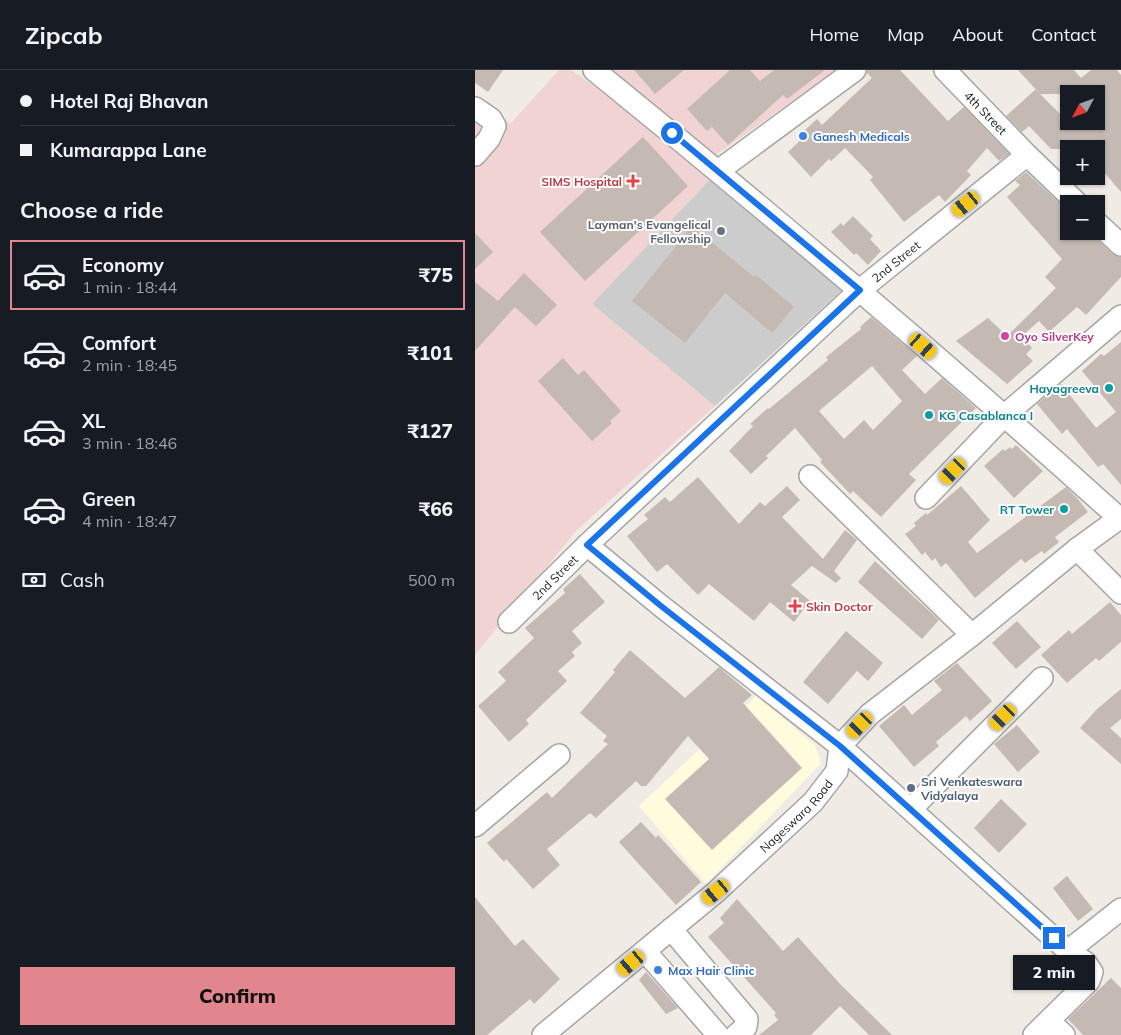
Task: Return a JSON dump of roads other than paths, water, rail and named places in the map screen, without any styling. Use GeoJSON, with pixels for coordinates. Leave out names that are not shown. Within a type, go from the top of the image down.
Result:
{"type":"FeatureCollection","features":[{"type":"Feature","properties":{"kind":"street"},"geometry":{"type":"LineString","coordinates":[[594,70],[860,290],[1005,415],[1120,518],[1077,549],[870,714],[840,746]]}},
{"type":"Feature","properties":{"kind":"street"},"geometry":{"type":"LineString","coordinates":[[718,171],[855,70]]}},
{"type":"Feature","properties":{"kind":"street","name":"4th Street"},"geometry":{"type":"LineString","coordinates":[[945,70],[1068,195]]}},
{"type":"Feature","properties":{"kind":"street"},"geometry":{"type":"LineString","coordinates":[[475,108],[491,119],[495,126],[489,139],[475,155]]}},
{"type":"Feature","properties":{"kind":"street","name":"2nd Street"},"geometry":{"type":"LineString","coordinates":[[509,622],[587,545],[860,290],[1027,155]]}},
{"type":"Feature","properties":{"kind":"street"},"geometry":{"type":"LineString","coordinates":[[1105,230],[1121,245]]}},
{"type":"Feature","properties":{"kind":"street"},"geometry":{"type":"LineString","coordinates":[[926,498],[1005,415],[1121,316]]}},
{"type":"Feature","properties":{"kind":"street"},"geometry":{"type":"LineString","coordinates":[[810,476],[972,634]]}},
{"type":"Feature","properties":{"kind":"street"},"geometry":{"type":"LineString","coordinates":[[587,545],[661,606],[840,746],[1068,951],[1085,962],[1092,972],[1089,982],[1049,1030]]}},
{"type":"Feature","properties":{"kind":"street"},"geometry":{"type":"LineString","coordinates":[[1077,549],[1121,592]]}},
{"type":"Feature","properties":{"kind":"street"},"geometry":{"type":"LineString","coordinates":[[911,809],[1042,678]]}},
{"type":"Feature","properties":{"kind":"street","name":"Nageswara Road"},"geometry":{"type":"LineString","coordinates":[[543,1035],[716,892],[813,802],[837,771],[840,746]]}},
{"type":"Feature","properties":{"kind":"street"},"geometry":{"type":"LineString","coordinates":[[475,826],[559,755]]}},
{"type":"Feature","properties":{"kind":"street"},"geometry":{"type":"LineString","coordinates":[[1068,951],[1121,909]]}},
{"type":"Feature","properties":{"kind":"street"},"geometry":{"type":"LineString","coordinates":[[671,929],[747,1019],[746,1026],[736,1035]]}},
{"type":"Feature","properties":{"kind":"street"},"geometry":{"type":"LineString","coordinates":[[645,951],[718,1035]]}},
{"type":"Feature","properties":{"kind":"place","name":"Ganesh Medicals"},"geometry":{"type":"Point","coordinates":[803,136]}},
{"type":"Feature","properties":{"kind":"place","name":"SIMS Hospital"},"geometry":{"type":"Point","coordinates":[633,181]}},
{"type":"Feature","properties":{"kind":"place","name":"Layman's Evangelical Fellowship"},"geometry":{"type":"Point","coordinates":[721,231]}},
{"type":"Feature","properties":{"kind":"place","name":"Oyo SilverKey"},"geometry":{"type":"Point","coordinates":[1005,336]}},
{"type":"Feature","properties":{"kind":"place","name":"Hayagreeva"},"geometry":{"type":"Point","coordinates":[1109,388]}},
{"type":"Feature","properties":{"kind":"place","name":"KG Casablanca I"},"geometry":{"type":"Point","coordinates":[929,415]}},
{"type":"Feature","properties":{"kind":"place","name":"RT Tower"},"geometry":{"type":"Point","coordinates":[1064,509]}},
{"type":"Feature","properties":{"kind":"place","name":"Skin Doctor"},"geometry":{"type":"Point","coordinates":[795,606]}},
{"type":"Feature","properties":{"kind":"place","name":"Sri Venkateswara Vidyalaya"},"geometry":{"type":"Point","coordinates":[911,788]}},
{"type":"Feature","properties":{"kind":"place","name":"Max Hair Clinic"},"geometry":{"type":"Point","coordinates":[658,970]}}]}
